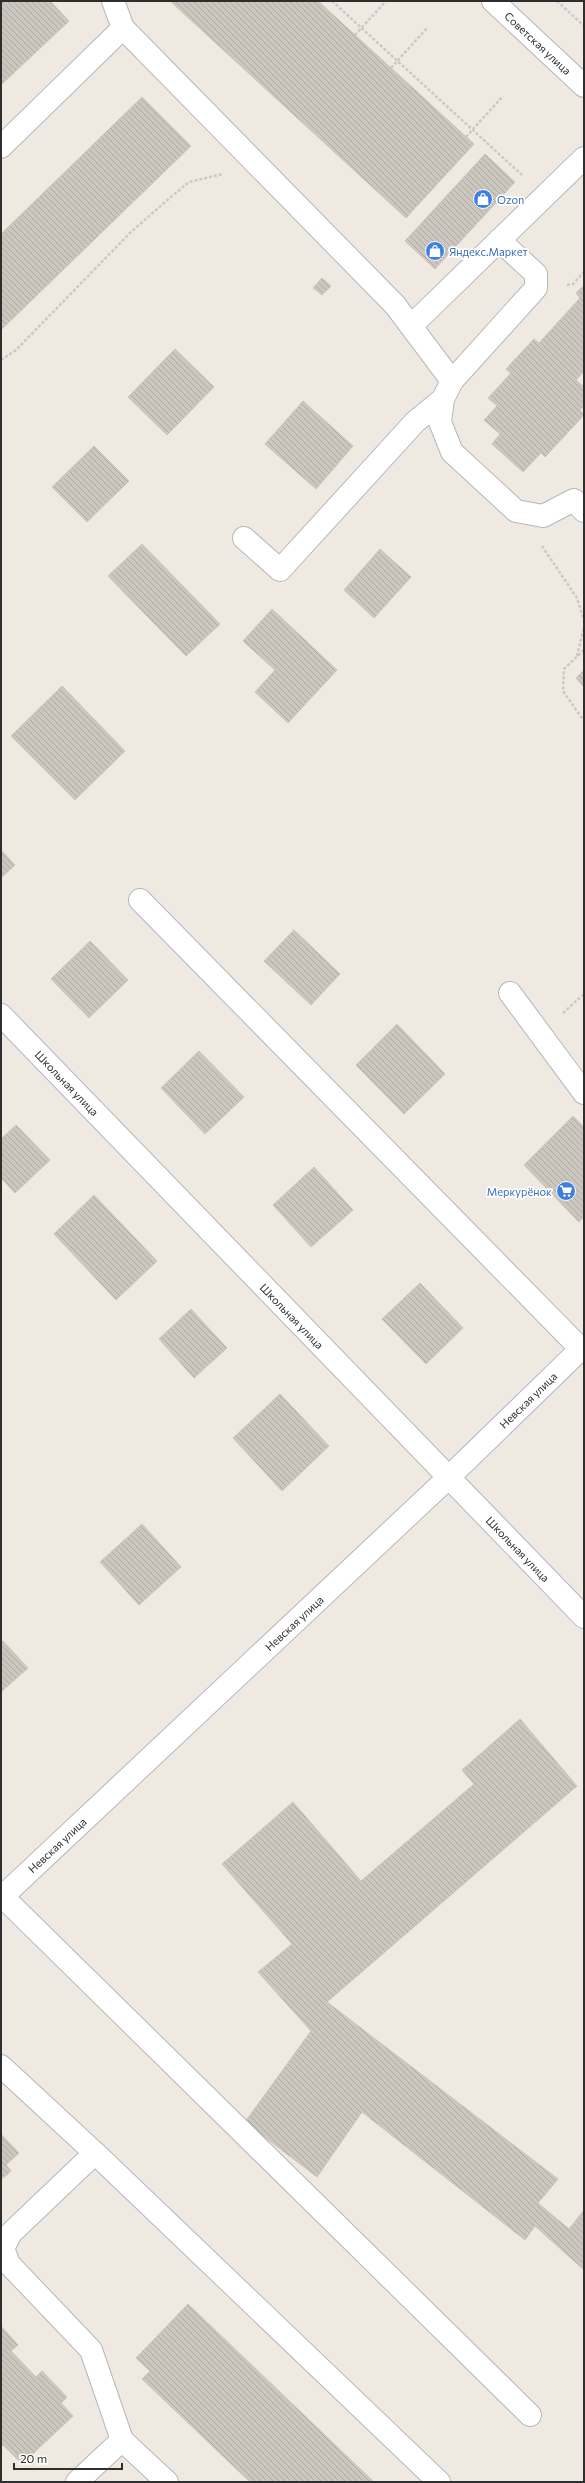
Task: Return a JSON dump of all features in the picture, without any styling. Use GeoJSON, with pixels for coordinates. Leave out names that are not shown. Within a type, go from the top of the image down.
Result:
{"type":"FeatureCollection","features":[{"type":"Feature","properties":{"kind":"street"},"geometry":{"type":"LineString","coordinates":[[113,1],[123,28],[395,305],[410,326],[448,390],[440,422],[452,452],[516,511],[542,516],[581,500]]}},
{"type":"Feature","properties":{"kind":"street","name":"Советская улица"},"geometry":{"type":"LineString","coordinates":[[493,1],[584,86]]}},
{"type":"Feature","properties":{"kind":"street"},"geometry":{"type":"LineString","coordinates":[[1,147],[123,28]]}},
{"type":"Feature","properties":{"kind":"street"},"geometry":{"type":"LineString","coordinates":[[410,326],[584,158]]}},
{"type":"Feature","properties":{"kind":"street"},"geometry":{"type":"LineString","coordinates":[[244,538],[280,570],[415,422],[448,390],[536,288],[536,274],[499,240]]}},
{"type":"Feature","properties":{"kind":"street"},"geometry":{"type":"LineString","coordinates":[[140,900],[583,1347]]}},
{"type":"Feature","properties":{"kind":"street"},"geometry":{"type":"LineString","coordinates":[[510,993],[584,1093]]}},
{"type":"Feature","properties":{"kind":"street","name":"Школьная улица"},"geometry":{"type":"LineString","coordinates":[[1,1015],[584,1617]]}},
{"type":"Feature","properties":{"kind":"street","name":"Невская улица"},"geometry":{"type":"LineString","coordinates":[[2,1896],[448,1478],[583,1347]]}},
{"type":"Feature","properties":{"kind":"street"},"geometry":{"type":"LineString","coordinates":[[2,1896],[530,2415]]}},
{"type":"Feature","properties":{"kind":"street"},"geometry":{"type":"LineString","coordinates":[[1,2066],[95,2153],[439,2482]]}},
{"type":"Feature","properties":{"kind":"street"},"geometry":{"type":"LineString","coordinates":[[95,2153],[11,2233],[3,2248],[9,2264],[91,2350],[122,2440],[166,2482]]}},
{"type":"Feature","properties":{"kind":"street"},"geometry":{"type":"LineString","coordinates":[[77,2482],[122,2440]]}},
{"type":"Feature","properties":{"kind":"path"},"geometry":{"type":"LineString","coordinates":[[332,1],[545,196]]}},
{"type":"Feature","properties":{"kind":"path"},"geometry":{"type":"LineString","coordinates":[[354,34],[386,1]]}},
{"type":"Feature","properties":{"kind":"path"},"geometry":{"type":"LineString","coordinates":[[557,1],[584,26]]}},
{"type":"Feature","properties":{"kind":"path"},"geometry":{"type":"LineString","coordinates":[[391,68],[428,27]]}},
{"type":"Feature","properties":{"kind":"path"},"geometry":{"type":"LineString","coordinates":[[466,137],[503,96]]}},
{"type":"Feature","properties":{"kind":"path"},"geometry":{"type":"LineString","coordinates":[[1,360],[16,350],[130,233],[189,182],[219,173],[252,179],[266,172]]}},
{"type":"Feature","properties":{"kind":"path"},"geometry":{"type":"LineString","coordinates":[[516,511],[550,555],[577,598],[584,622]]}},
{"type":"Feature","properties":{"kind":"path"},"geometry":{"type":"LineString","coordinates":[[577,656],[584,627]]}},
{"type":"Feature","properties":{"kind":"path"},"geometry":{"type":"LineString","coordinates":[[584,650],[564,669],[563,691],[584,720]]}},
{"type":"Feature","properties":{"kind":"building"},"geometry":{"type":"Polygon","coordinates":[[[1,1],[50,1],[69,21],[1,85],[1,1]]]}},
{"type":"Feature","properties":{"kind":"building"},"geometry":{"type":"Polygon","coordinates":[[[170,1],[318,1],[474,144],[406,218],[170,1]]]}},
{"type":"Feature","properties":{"kind":"building"},"geometry":{"type":"Polygon","coordinates":[[[142,97],[191,146],[1,330],[1,234],[142,97]]]}},
{"type":"Feature","properties":{"kind":"building"},"geometry":{"type":"Polygon","coordinates":[[[485,154],[515,182],[435,269],[405,241],[485,154]]]}},
{"type":"Feature","properties":{"kind":"building"},"geometry":{"type":"Polygon","coordinates":[[[322,278],[331,286],[322,295],[313,288],[322,278]]]}},
{"type":"Feature","properties":{"kind":"building"},"geometry":{"type":"Polygon","coordinates":[[[584,285],[584,371],[576,380],[584,387],[584,406],[580,410],[584,415],[545,457],[541,453],[523,472],[492,444],[500,434],[484,420],[497,406],[488,398],[511,373],[506,369],[534,339],[539,343],[580,298],[576,293],[584,285]]]}},
{"type":"Feature","properties":{"kind":"building"},"geometry":{"type":"Polygon","coordinates":[[[175,349],[214,387],[167,435],[128,397],[175,349]]]}},
{"type":"Feature","properties":{"kind":"building"},"geometry":{"type":"Polygon","coordinates":[[[303,401],[353,446],[316,489],[265,444],[303,401]]]}},
{"type":"Feature","properties":{"kind":"building"},"geometry":{"type":"Polygon","coordinates":[[[94,446],[129,481],[87,522],[52,487],[94,446]]]}},
{"type":"Feature","properties":{"kind":"building"},"geometry":{"type":"Polygon","coordinates":[[[142,544],[220,624],[186,656],[108,576],[142,544]]]}},
{"type":"Feature","properties":{"kind":"building"},"geometry":{"type":"Polygon","coordinates":[[[380,549],[411,577],[374,618],[344,590],[380,549]]]}},
{"type":"Feature","properties":{"kind":"building"},"geometry":{"type":"Polygon","coordinates":[[[272,609],[337,670],[288,723],[255,692],[275,670],[243,641],[272,609]]]}},
{"type":"Feature","properties":{"kind":"building"},"geometry":{"type":"Polygon","coordinates":[[[584,670],[584,687],[576,678],[584,670]]]}},
{"type":"Feature","properties":{"kind":"building"},"geometry":{"type":"Polygon","coordinates":[[[62,686],[125,751],[75,800],[11,736],[62,686]]]}},
{"type":"Feature","properties":{"kind":"building"},"geometry":{"type":"Polygon","coordinates":[[[1,850],[15,865],[1,878],[1,850]]]}},
{"type":"Feature","properties":{"kind":"building"},"geometry":{"type":"Polygon","coordinates":[[[294,930],[340,974],[311,1005],[264,961],[294,930]]]}},
{"type":"Feature","properties":{"kind":"building"},"geometry":{"type":"Polygon","coordinates":[[[90,941],[128,980],[89,1018],[51,979],[90,941]]]}},
{"type":"Feature","properties":{"kind":"building"},"geometry":{"type":"Polygon","coordinates":[[[397,1024],[445,1074],[404,1114],[356,1065],[397,1024]]]}},
{"type":"Feature","properties":{"kind":"building"},"geometry":{"type":"Polygon","coordinates":[[[199,1051],[244,1097],[205,1134],[161,1088],[199,1051]]]}},
{"type":"Feature","properties":{"kind":"building","name":"Меркурёнок"},"geometry":{"type":"Polygon","coordinates":[[[573,1116],[584,1127],[584,1217],[579,1222],[524,1165],[573,1116]]]}},
{"type":"Feature","properties":{"kind":"building"},"geometry":{"type":"Polygon","coordinates":[[[16,1125],[50,1160],[15,1193],[1,1178],[1,1139],[16,1125]]]}},
{"type":"Feature","properties":{"kind":"building"},"geometry":{"type":"Polygon","coordinates":[[[314,1167],[353,1210],[311,1247],[273,1205],[314,1167]]]}},
{"type":"Feature","properties":{"kind":"building"},"geometry":{"type":"Polygon","coordinates":[[[94,1195],[157,1261],[116,1300],[54,1234],[94,1195]]]}},
{"type":"Feature","properties":{"kind":"building"},"geometry":{"type":"Polygon","coordinates":[[[420,1283],[463,1328],[426,1364],[382,1319],[420,1283]]]}},
{"type":"Feature","properties":{"kind":"building"},"geometry":{"type":"Polygon","coordinates":[[[191,1309],[227,1348],[194,1378],[159,1339],[191,1309]]]}},
{"type":"Feature","properties":{"kind":"building"},"geometry":{"type":"Polygon","coordinates":[[[280,1394],[329,1446],[282,1491],[233,1438],[280,1394]]]}},
{"type":"Feature","properties":{"kind":"building"},"geometry":{"type":"Polygon","coordinates":[[[142,1524],[181,1567],[139,1605],[100,1562],[142,1524]]]}},
{"type":"Feature","properties":{"kind":"building"},"geometry":{"type":"Polygon","coordinates":[[[3,1641],[28,1668],[1,1692],[1,1642],[3,1641]]]}},
{"type":"Feature","properties":{"kind":"building"},"geometry":{"type":"Polygon","coordinates":[[[520,1719],[577,1786],[327,2002],[558,2179],[538,2203],[569,2229],[584,2210],[584,2270],[535,2226],[525,2240],[362,2112],[317,2177],[245,2122],[311,2031],[258,1972],[292,1944],[222,1864],[293,1802],[361,1881],[474,1784],[462,1770],[520,1719]]]}},
{"type":"Feature","properties":{"kind":"building"},"geometry":{"type":"Polygon","coordinates":[[[1,2134],[19,2153],[6,2165],[11,2171],[1,2180],[1,2134]]]}},
{"type":"Feature","properties":{"kind":"building"},"geometry":{"type":"Polygon","coordinates":[[[188,2304],[374,2482],[250,2482],[142,2379],[150,2371],[136,2358],[188,2304]]]}},
{"type":"Feature","properties":{"kind":"building"},"geometry":{"type":"Polygon","coordinates":[[[1,2326],[18,2345],[11,2351],[36,2377],[42,2371],[67,2397],[61,2403],[73,2416],[22,2464],[3,2445],[1,2447],[1,2326]]]}},
{"type":"Feature","properties":{"kind":"place","name":"Ozon"},"geometry":{"type":"Point","coordinates":[483,199]}},
{"type":"Feature","properties":{"kind":"place","name":"Яндекс.Маркет"},"geometry":{"type":"Point","coordinates":[435,251]}},
{"type":"Feature","properties":{"kind":"place","name":"Меркурёнок"},"geometry":{"type":"Point","coordinates":[566,1191]}}]}
